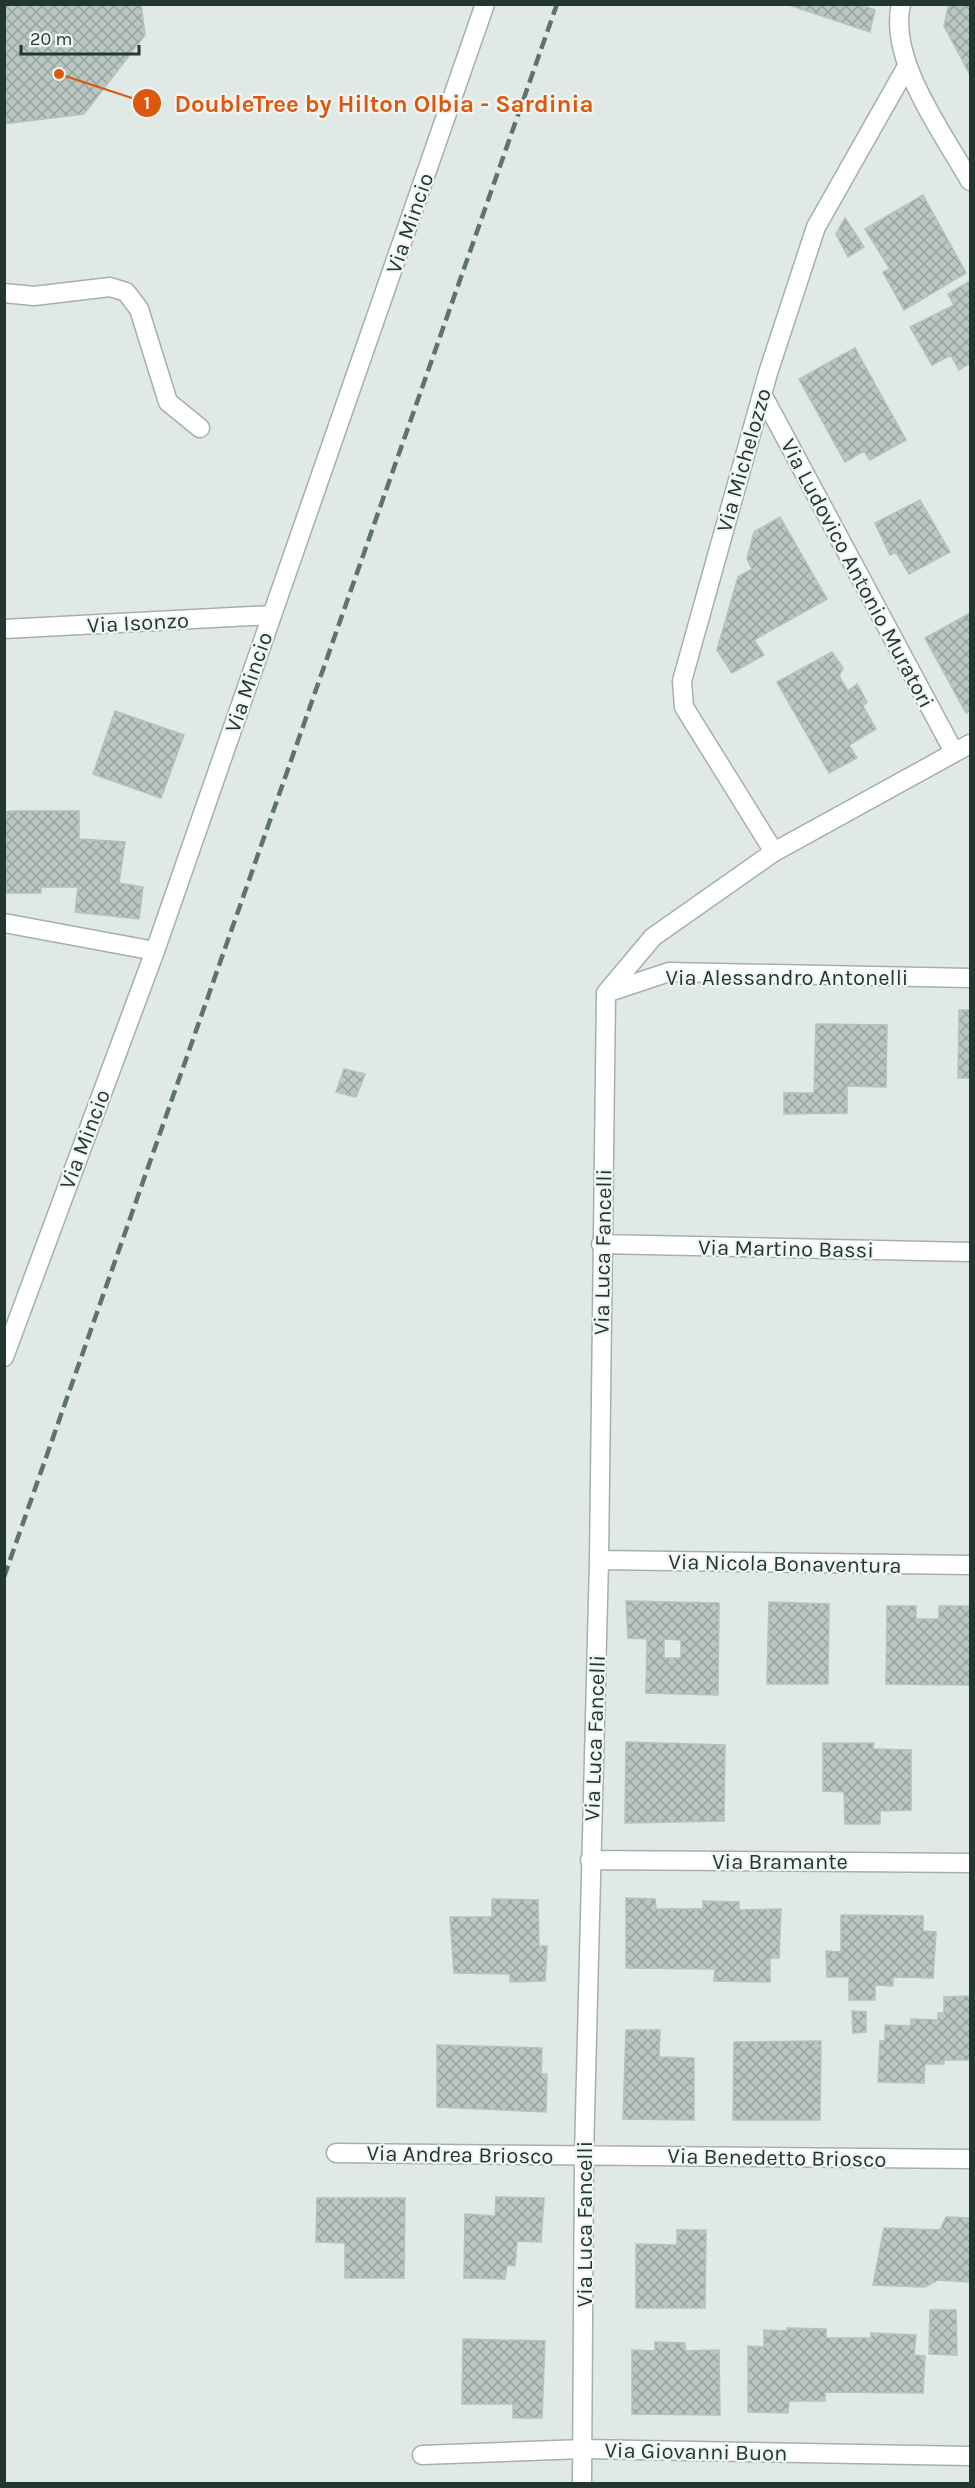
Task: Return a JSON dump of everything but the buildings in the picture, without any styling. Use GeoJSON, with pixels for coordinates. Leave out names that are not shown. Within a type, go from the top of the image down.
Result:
{"type":"FeatureCollection","features":[{"type":"Feature","properties":{"kind":"street","name":"Via Mincio"},"geometry":{"type":"LineString","coordinates":[[4,1357],[155,951],[485,4]]}},
{"type":"Feature","properties":{"kind":"street"},"geometry":{"type":"LineString","coordinates":[[901,4],[897,20],[906,68],[970,181]]}},
{"type":"Feature","properties":{"kind":"street","name":"Via Michelozzo"},"geometry":{"type":"LineString","coordinates":[[774,852],[684,707],[682,681],[762,394],[816,227],[906,68]]}},
{"type":"Feature","properties":{"kind":"street"},"geometry":{"type":"LineString","coordinates":[[4,293],[34,296],[110,287],[126,292],[139,309],[168,402],[200,428]]}},
{"type":"Feature","properties":{"kind":"street","name":"Via Ludovico Antonio Muratori"},"geometry":{"type":"LineString","coordinates":[[762,394],[962,748]]}},
{"type":"Feature","properties":{"kind":"street","name":"Via Isonzo"},"geometry":{"type":"LineString","coordinates":[[4,629],[272,615]]}},
{"type":"Feature","properties":{"kind":"street"},"geometry":{"type":"LineString","coordinates":[[606,993],[652,937],[774,852],[962,748]]}},
{"type":"Feature","properties":{"kind":"street"},"geometry":{"type":"LineString","coordinates":[[4,923],[155,951]]}},
{"type":"Feature","properties":{"kind":"street","name":"Via Alessandro Antonelli"},"geometry":{"type":"LineString","coordinates":[[606,993],[669,972],[970,978]]}},
{"type":"Feature","properties":{"kind":"street","name":"Via Luca Fancelli"},"geometry":{"type":"LineString","coordinates":[[582,2484],[584,2155],[599,1560],[601,1244],[606,993]]}},
{"type":"Feature","properties":{"kind":"street","name":"Via Martino Bassi"},"geometry":{"type":"LineString","coordinates":[[601,1244],[970,1252]]}},
{"type":"Feature","properties":{"kind":"street","name":"Via Nicola Bonaventura"},"geometry":{"type":"LineString","coordinates":[[599,1560],[970,1565]]}},
{"type":"Feature","properties":{"kind":"street","name":"Via Bramante"},"geometry":{"type":"LineString","coordinates":[[590,1860],[970,1863]]}},
{"type":"Feature","properties":{"kind":"street","name":"Via Andrea Briosco"},"geometry":{"type":"LineString","coordinates":[[336,2153],[584,2155]]}},
{"type":"Feature","properties":{"kind":"street","name":"Via Benedetto Briosco"},"geometry":{"type":"LineString","coordinates":[[584,2155],[970,2159]]}},
{"type":"Feature","properties":{"kind":"street","name":"Via Giovanni Buon"},"geometry":{"type":"LineString","coordinates":[[422,2455],[582,2449],[970,2456]]}},
{"type":"Feature","properties":{"kind":"railway"},"geometry":{"type":"LineString","coordinates":[[4,1577],[557,4]]}},
{"type":"Feature","properties":{"kind":"place","name":"DoubleTree by Hilton Olbia - Sardinia"},"geometry":{"type":"Point","coordinates":[59,74]}}]}
